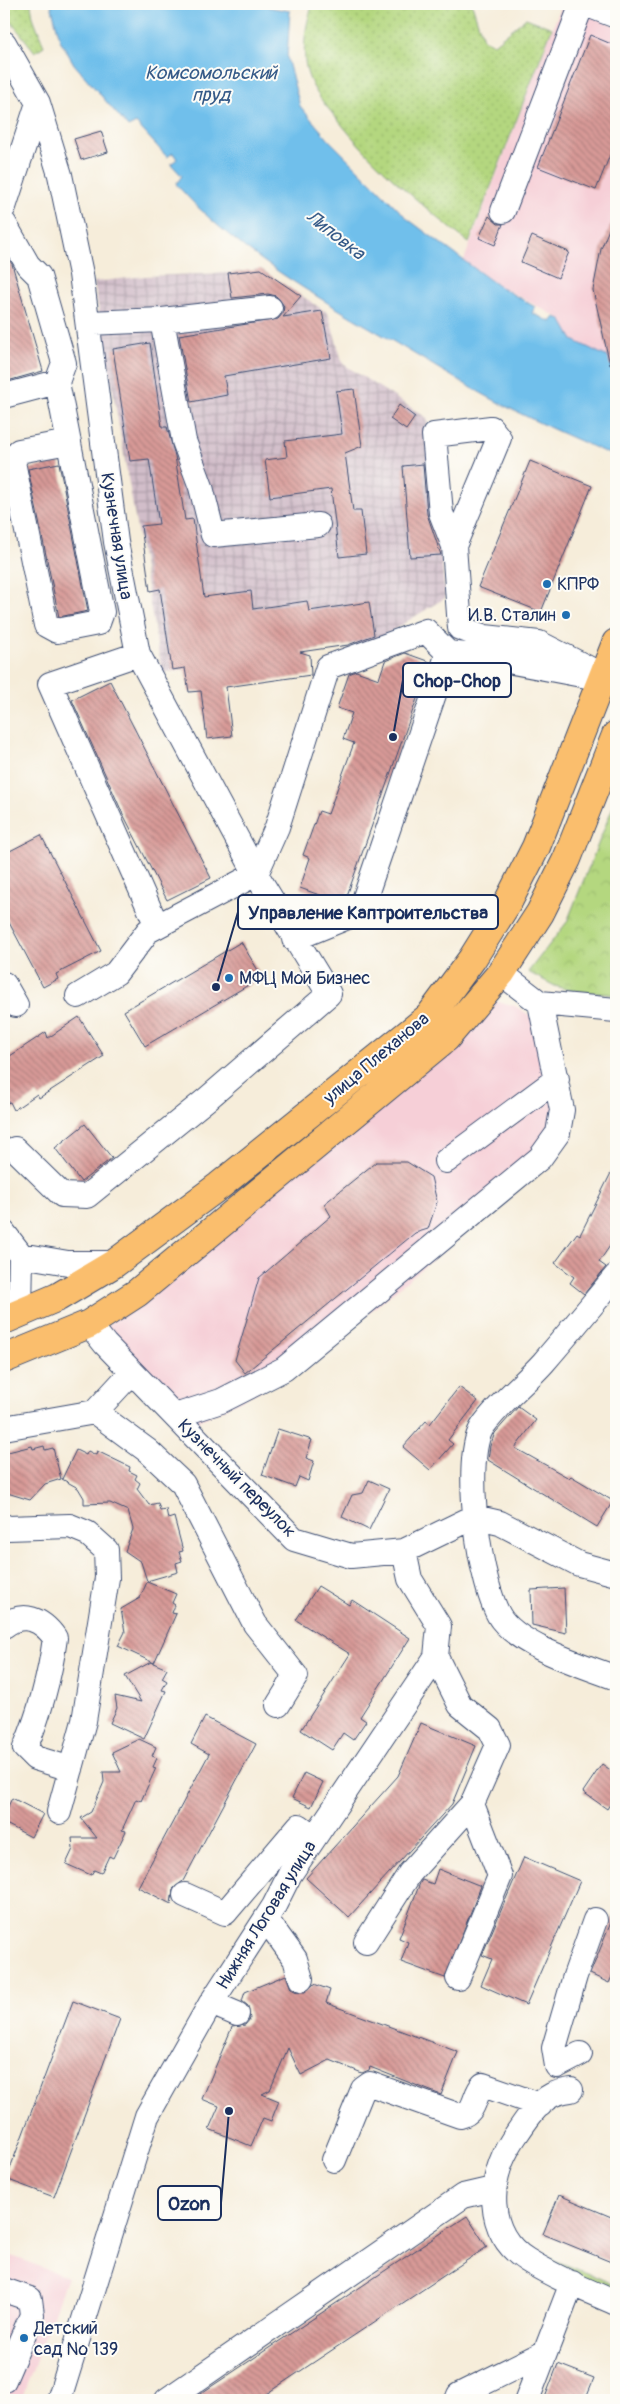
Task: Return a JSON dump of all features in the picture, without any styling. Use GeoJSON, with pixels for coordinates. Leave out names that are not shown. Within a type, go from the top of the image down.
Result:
{"type":"FeatureCollection","features":[{"type":"Feature","properties":{"kind":"main road","name":"улица Плеханова"},"geometry":{"type":"LineString","coordinates":[[12,1317],[58,1297],[115,1263],[219,1186],[429,1017],[472,959],[509,900],[536,847],[616,643]]}},
{"type":"Feature","properties":{"kind":"main road","name":"улица Плеханова"},"geometry":{"type":"LineString","coordinates":[[4,1359],[89,1324],[136,1293],[446,1038],[501,974],[540,913],[567,859],[616,735]]}},
{"type":"Feature","properties":{"kind":"street"},"geometry":{"type":"LineString","coordinates":[[503,211],[583,4],[616,16]]}},
{"type":"Feature","properties":{"kind":"street","name":"Кузнечная улица"},"geometry":{"type":"LineString","coordinates":[[4,43],[38,103],[60,175],[81,274],[116,542],[138,654],[256,874],[329,994],[207,1099],[87,1196],[62,1195],[15,1149]]}},
{"type":"Feature","properties":{"kind":"street"},"geometry":{"type":"LineString","coordinates":[[4,207],[38,103]]}},
{"type":"Feature","properties":{"kind":"street"},"geometry":{"type":"LineString","coordinates":[[4,223],[11,246],[39,276],[62,354],[64,363],[57,382],[69,442],[102,612],[98,623],[57,631],[46,625],[12,462],[19,451],[69,442]]}},
{"type":"Feature","properties":{"kind":"street"},"geometry":{"type":"LineString","coordinates":[[88,323],[162,320],[270,308]]}},
{"type":"Feature","properties":{"kind":"street"},"geometry":{"type":"LineString","coordinates":[[162,320],[184,441],[202,487],[213,534],[318,525]]}},
{"type":"Feature","properties":{"kind":"street"},"geometry":{"type":"LineString","coordinates":[[4,396],[57,382]]}},
{"type":"Feature","properties":{"kind":"street"},"geometry":{"type":"LineString","coordinates":[[454,546],[499,438],[491,428],[434,435],[441,513],[454,546],[460,628],[486,637],[539,643],[588,668],[601,681]]}},
{"type":"Feature","properties":{"kind":"street"},"geometry":{"type":"LineString","coordinates":[[78,996],[116,973],[148,931],[256,874],[277,827],[328,667],[426,632],[448,653],[492,658],[584,675],[601,681]]}},
{"type":"Feature","properties":{"kind":"street"},"geometry":{"type":"LineString","coordinates":[[294,939],[360,912],[448,653]]}},
{"type":"Feature","properties":{"kind":"street"},"geometry":{"type":"LineString","coordinates":[[138,654],[50,684],[158,926]]}},
{"type":"Feature","properties":{"kind":"street"},"geometry":{"type":"LineString","coordinates":[[501,974],[540,1003],[616,1010]]}},
{"type":"Feature","properties":{"kind":"street"},"geometry":{"type":"LineString","coordinates":[[4,984],[16,1005]]}},
{"type":"Feature","properties":{"kind":"street"},"geometry":{"type":"LineString","coordinates":[[175,1416],[221,1401],[284,1369],[540,1158],[558,1133],[562,1110],[540,1003]]}},
{"type":"Feature","properties":{"kind":"street"},"geometry":{"type":"LineString","coordinates":[[446,1161],[557,1079]]}},
{"type":"Feature","properties":{"kind":"street"},"geometry":{"type":"LineString","coordinates":[[4,1234],[21,1255],[68,1263],[115,1263]]}},
{"type":"Feature","properties":{"kind":"street"},"geometry":{"type":"LineString","coordinates":[[12,1317],[21,1255]]}},
{"type":"Feature","properties":{"kind":"street"},"geometry":{"type":"LineString","coordinates":[[616,1276],[543,1363],[482,1427],[471,1468],[474,1517],[488,1586],[502,1620],[536,1647],[616,1678]]}},
{"type":"Feature","properties":{"kind":"street","name":"Кузнечный переулок"},"geometry":{"type":"LineString","coordinates":[[89,1324],[132,1372],[294,1539],[351,1556],[404,1551],[474,1517]]}},
{"type":"Feature","properties":{"kind":"street"},"geometry":{"type":"LineString","coordinates":[[4,1428],[95,1412],[132,1372]]}},
{"type":"Feature","properties":{"kind":"street"},"geometry":{"type":"LineString","coordinates":[[95,1412],[148,1451],[183,1484],[254,1624],[296,1676],[278,1705]]}},
{"type":"Feature","properties":{"kind":"street"},"geometry":{"type":"LineString","coordinates":[[474,1517],[500,1523],[579,1564],[616,1574]]}},
{"type":"Feature","properties":{"kind":"street"},"geometry":{"type":"LineString","coordinates":[[4,1526],[7,1528],[70,1526],[87,1533],[106,1550],[106,1578],[84,1721],[59,1812]]}},
{"type":"Feature","properties":{"kind":"street","name":"Нижняя Логовая улица"},"geometry":{"type":"LineString","coordinates":[[59,2400],[89,2297],[147,2116],[211,2003],[266,1919],[290,1874],[436,1657],[439,1626],[410,1579],[404,1551]]}},
{"type":"Feature","properties":{"kind":"street"},"geometry":{"type":"LineString","coordinates":[[4,1626],[14,1618],[32,1619],[48,1628],[55,1638],[51,1663],[32,1732],[25,1748],[35,1758],[71,1769]]}},
{"type":"Feature","properties":{"kind":"street"},"geometry":{"type":"LineString","coordinates":[[366,1942],[410,1873],[472,1804],[498,1745],[490,1728],[460,1705],[436,1657]]}},
{"type":"Feature","properties":{"kind":"street"},"geometry":{"type":"LineString","coordinates":[[458,1978],[500,1876],[472,1804]]}},
{"type":"Feature","properties":{"kind":"street"},"geometry":{"type":"LineString","coordinates":[[186,1895],[225,1913],[299,1826],[314,1837]]}},
{"type":"Feature","properties":{"kind":"street"},"geometry":{"type":"LineString","coordinates":[[266,1919],[295,1959],[301,1979]]}},
{"type":"Feature","properties":{"kind":"street"},"geometry":{"type":"LineString","coordinates":[[580,2054],[558,2066],[554,2048],[575,1976],[595,1920]]}},
{"type":"Feature","properties":{"kind":"street"},"geometry":{"type":"LineString","coordinates":[[211,2003],[237,2014]]}},
{"type":"Feature","properties":{"kind":"street"},"geometry":{"type":"LineString","coordinates":[[334,2160],[363,2089],[370,2084],[460,2116],[467,2114],[473,2107],[483,2085],[540,2105]]}},
{"type":"Feature","properties":{"kind":"street"},"geometry":{"type":"LineString","coordinates":[[571,2090],[552,2095],[540,2105],[507,2148],[497,2170],[493,2188],[494,2206],[507,2241],[525,2259],[616,2303]]}},
{"type":"Feature","properties":{"kind":"street"},"geometry":{"type":"LineString","coordinates":[[167,2400],[463,2196],[493,2188]]}},
{"type":"Feature","properties":{"kind":"street"},"geometry":{"type":"LineString","coordinates":[[527,2400],[572,2283]]}},
{"type":"Feature","properties":{"kind":"street"},"geometry":{"type":"LineString","coordinates":[[4,2290],[30,2299],[32,2315],[4,2380]]}},
{"type":"Feature","properties":{"kind":"street"},"geometry":{"type":"LineString","coordinates":[[457,2400],[459,2395],[544,2353]]}},
{"type":"Feature","properties":{"kind":"shaded area"},"geometry":{"type":"Polygon","coordinates":[[[562,4],[616,26],[616,361],[573,340],[561,319],[498,285],[464,260],[562,4]]]}},
{"type":"Feature","properties":{"kind":"shaded area"},"geometry":{"type":"Polygon","coordinates":[[[261,269],[328,313],[343,364],[427,418],[445,598],[375,641],[162,673],[94,282],[146,276],[228,273],[261,269]]]}},
{"type":"Feature","properties":{"kind":"shaded area"},"geometry":{"type":"Polygon","coordinates":[[[490,1000],[515,1006],[556,1032],[572,1138],[508,1197],[296,1373],[193,1424],[112,1347],[107,1325],[490,1000]]]}},
{"type":"Feature","properties":{"kind":"shaded area","name":"Детский сад № 139"},"geometry":{"type":"Polygon","coordinates":[[[4,2253],[67,2277],[21,2400],[4,2400],[4,2253]]]}},
{"type":"Feature","properties":{"kind":"green space"},"geometry":{"type":"Polygon","coordinates":[[[4,4],[31,4],[33,17],[44,46],[35,52],[4,13],[4,4]]]}},
{"type":"Feature","properties":{"kind":"green space"},"geometry":{"type":"Polygon","coordinates":[[[313,4],[472,4],[483,39],[494,44],[526,18],[552,28],[469,243],[383,169],[352,137],[317,93],[308,75],[304,49],[306,30],[313,4]]]}},
{"type":"Feature","properties":{"kind":"green space"},"geometry":{"type":"Polygon","coordinates":[[[616,799],[616,995],[569,990],[555,986],[528,972],[567,922],[616,799]]]}},
{"type":"Feature","properties":{"kind":"green space"},"geometry":{"type":"Polygon","coordinates":[[[537,2253],[616,2285],[616,2298],[537,2253]]]}},
{"type":"Feature","properties":{"kind":"water","name":"Комсомольский пруд"},"geometry":{"type":"Polygon","coordinates":[[[51,4],[268,4],[268,7],[290,11],[287,58],[300,106],[328,139],[409,220],[497,285],[535,307],[532,313],[551,322],[555,317],[561,319],[573,340],[616,361],[616,457],[513,410],[477,391],[294,282],[219,227],[176,184],[182,176],[171,164],[177,159],[173,153],[167,157],[136,123],[128,127],[74,64],[60,40],[51,4]]]}},
{"type":"Feature","properties":{"kind":"building"},"geometry":{"type":"Polygon","coordinates":[[[590,35],[616,46],[616,151],[612,150],[596,190],[538,167],[590,35]]]}},
{"type":"Feature","properties":{"kind":"building"},"geometry":{"type":"Polygon","coordinates":[[[101,131],[108,152],[81,160],[74,139],[101,131]]]}},
{"type":"Feature","properties":{"kind":"building"},"geometry":{"type":"Polygon","coordinates":[[[615,214],[616,364],[610,365],[593,290],[601,249],[615,214]]]}},
{"type":"Feature","properties":{"kind":"building"},"geometry":{"type":"Polygon","coordinates":[[[489,216],[498,224],[503,224],[495,245],[479,238],[489,216]]]}},
{"type":"Feature","properties":{"kind":"building"},"geometry":{"type":"Polygon","coordinates":[[[532,236],[569,252],[558,278],[521,262],[532,236]]]}},
{"type":"Feature","properties":{"kind":"building"},"geometry":{"type":"Polygon","coordinates":[[[4,252],[12,264],[43,371],[4,382],[4,252]]]}},
{"type":"Feature","properties":{"kind":"building"},"geometry":{"type":"Polygon","coordinates":[[[261,269],[301,296],[283,317],[322,311],[331,358],[224,376],[227,395],[191,402],[179,335],[278,319],[283,313],[284,306],[276,296],[268,294],[232,298],[228,273],[261,269]]]}},
{"type":"Feature","properties":{"kind":"building"},"geometry":{"type":"Polygon","coordinates":[[[150,343],[162,427],[167,427],[175,456],[185,520],[193,519],[204,597],[251,591],[253,609],[307,601],[309,611],[369,602],[374,635],[348,645],[300,652],[310,655],[311,675],[226,687],[232,736],[207,739],[201,691],[189,692],[185,668],[172,670],[160,589],[150,591],[141,526],[159,524],[149,459],[130,461],[113,349],[150,343]]]}},
{"type":"Feature","properties":{"kind":"building"},"geometry":{"type":"Polygon","coordinates":[[[354,389],[362,446],[345,453],[353,511],[361,511],[366,554],[339,557],[331,489],[270,497],[265,460],[287,457],[285,441],[342,434],[336,391],[354,389]]]}},
{"type":"Feature","properties":{"kind":"building"},"geometry":{"type":"Polygon","coordinates":[[[399,405],[415,417],[406,430],[390,419],[399,405]]]}},
{"type":"Feature","properties":{"kind":"building"},"geometry":{"type":"Polygon","coordinates":[[[530,461],[592,486],[541,612],[478,587],[530,461]]]}},
{"type":"Feature","properties":{"kind":"building"},"geometry":{"type":"Polygon","coordinates":[[[59,463],[88,611],[59,617],[28,469],[59,463]]]}},
{"type":"Feature","properties":{"kind":"building"},"geometry":{"type":"Polygon","coordinates":[[[423,464],[427,514],[441,555],[410,557],[403,466],[423,464]]]}},
{"type":"Feature","properties":{"kind":"building"},"geometry":{"type":"Polygon","coordinates":[[[405,653],[430,662],[344,904],[300,888],[310,858],[303,855],[319,811],[328,814],[354,743],[343,739],[352,713],[337,708],[349,674],[356,671],[379,679],[385,661],[405,653]]]}},
{"type":"Feature","properties":{"kind":"building"},"geometry":{"type":"Polygon","coordinates":[[[110,681],[211,878],[167,900],[122,812],[72,700],[110,681]]]}},
{"type":"Feature","properties":{"kind":"building"},"geometry":{"type":"Polygon","coordinates":[[[41,835],[101,951],[56,974],[58,979],[43,987],[4,913],[4,854],[41,835]]]}},
{"type":"Feature","properties":{"kind":"building"},"geometry":{"type":"Polygon","coordinates":[[[241,942],[262,977],[145,1046],[124,1011],[241,942]]]}},
{"type":"Feature","properties":{"kind":"building"},"geometry":{"type":"Polygon","coordinates":[[[79,1017],[104,1056],[39,1098],[37,1094],[14,1110],[10,1102],[4,1104],[4,1060],[46,1032],[48,1038],[79,1017]]]}},
{"type":"Feature","properties":{"kind":"building"},"geometry":{"type":"Polygon","coordinates":[[[85,1124],[112,1158],[81,1182],[55,1148],[85,1124]]]}},
{"type":"Feature","properties":{"kind":"building"},"geometry":{"type":"Polygon","coordinates":[[[376,1162],[407,1162],[431,1177],[437,1202],[428,1229],[415,1233],[245,1373],[235,1360],[259,1278],[331,1216],[324,1204],[376,1162]]]}},
{"type":"Feature","properties":{"kind":"building"},"geometry":{"type":"Polygon","coordinates":[[[616,1163],[616,1237],[599,1262],[606,1267],[584,1294],[570,1283],[574,1277],[555,1263],[577,1233],[580,1235],[616,1163]]]}},
{"type":"Feature","properties":{"kind":"building"},"geometry":{"type":"Polygon","coordinates":[[[459,1387],[478,1401],[448,1440],[453,1444],[430,1470],[403,1447],[426,1421],[430,1424],[459,1387]]]}},
{"type":"Feature","properties":{"kind":"building"},"geometry":{"type":"Polygon","coordinates":[[[518,1407],[536,1420],[515,1448],[569,1478],[571,1476],[613,1501],[597,1527],[488,1460],[490,1446],[495,1433],[518,1407]]]}},
{"type":"Feature","properties":{"kind":"building"},"geometry":{"type":"Polygon","coordinates":[[[278,1429],[312,1440],[306,1458],[314,1461],[308,1481],[299,1477],[295,1487],[262,1475],[278,1429]]]}},
{"type":"Feature","properties":{"kind":"building"},"geometry":{"type":"Polygon","coordinates":[[[32,1446],[33,1449],[44,1446],[45,1450],[53,1448],[61,1479],[45,1484],[30,1500],[4,1492],[4,1453],[32,1446]]]}},
{"type":"Feature","properties":{"kind":"building"},"geometry":{"type":"Polygon","coordinates":[[[76,1450],[86,1455],[88,1451],[96,1455],[97,1451],[130,1467],[129,1471],[137,1475],[135,1479],[140,1483],[137,1489],[149,1505],[158,1503],[160,1510],[166,1509],[168,1519],[174,1517],[183,1551],[179,1552],[182,1561],[176,1563],[178,1572],[147,1581],[141,1562],[125,1551],[133,1529],[128,1511],[110,1503],[84,1504],[84,1498],[78,1488],[62,1479],[76,1450]]]}},
{"type":"Feature","properties":{"kind":"building"},"geometry":{"type":"Polygon","coordinates":[[[369,1480],[389,1489],[369,1530],[342,1517],[352,1495],[363,1493],[369,1480]]]}},
{"type":"Feature","properties":{"kind":"building"},"geometry":{"type":"Polygon","coordinates":[[[147,1582],[176,1594],[172,1603],[175,1605],[172,1613],[176,1614],[154,1663],[118,1646],[125,1632],[121,1609],[140,1598],[147,1582]]]}},
{"type":"Feature","properties":{"kind":"building"},"geometry":{"type":"Polygon","coordinates":[[[318,1586],[349,1605],[352,1600],[410,1638],[360,1717],[366,1721],[353,1740],[343,1733],[332,1750],[301,1730],[350,1654],[296,1620],[318,1586]]]}},
{"type":"Feature","properties":{"kind":"building"},"geometry":{"type":"Polygon","coordinates":[[[564,1588],[566,1633],[532,1625],[531,1590],[564,1588]]]}},
{"type":"Feature","properties":{"kind":"building"},"geometry":{"type":"Polygon","coordinates":[[[151,1662],[167,1669],[162,1678],[167,1681],[162,1690],[166,1691],[144,1739],[110,1723],[117,1708],[115,1696],[141,1702],[125,1676],[151,1662]]]}},
{"type":"Feature","properties":{"kind":"building"},"geometry":{"type":"Polygon","coordinates":[[[205,1717],[256,1744],[183,1881],[173,1889],[171,1904],[138,1887],[209,1754],[191,1744],[205,1717]]]}},
{"type":"Feature","properties":{"kind":"building"},"geometry":{"type":"Polygon","coordinates":[[[421,1723],[476,1746],[452,1804],[349,1917],[306,1878],[398,1776],[421,1723]]]}},
{"type":"Feature","properties":{"kind":"building"},"geometry":{"type":"Polygon","coordinates":[[[139,1739],[156,1747],[152,1756],[157,1758],[153,1767],[156,1768],[141,1801],[136,1799],[122,1830],[126,1831],[113,1858],[109,1856],[101,1873],[94,1870],[91,1875],[66,1864],[73,1849],[72,1838],[97,1838],[81,1818],[91,1812],[104,1782],[103,1772],[121,1772],[112,1752],[139,1739]]]}},
{"type":"Feature","properties":{"kind":"building"},"geometry":{"type":"Polygon","coordinates":[[[602,1764],[616,1774],[616,1795],[607,1809],[583,1792],[602,1764]]]}},
{"type":"Feature","properties":{"kind":"building"},"geometry":{"type":"Polygon","coordinates":[[[304,1773],[323,1782],[311,1807],[292,1798],[304,1773]]]}},
{"type":"Feature","properties":{"kind":"building"},"geometry":{"type":"Polygon","coordinates":[[[12,1798],[43,1814],[31,1837],[4,1823],[4,1815],[12,1798]]]}},
{"type":"Feature","properties":{"kind":"building"},"geometry":{"type":"Polygon","coordinates":[[[524,1857],[580,1881],[526,2005],[481,1985],[492,1959],[482,1955],[524,1857]]]}},
{"type":"Feature","properties":{"kind":"building"},"geometry":{"type":"Polygon","coordinates":[[[438,1869],[481,1886],[445,1978],[401,1962],[408,1942],[399,1938],[420,1883],[422,1880],[433,1884],[438,1869]]]}},
{"type":"Feature","properties":{"kind":"building"},"geometry":{"type":"Polygon","coordinates":[[[616,1910],[616,1968],[609,1983],[590,1974],[616,1910]]]}},
{"type":"Feature","properties":{"kind":"building"},"geometry":{"type":"Polygon","coordinates":[[[286,1975],[291,1989],[297,1992],[305,1992],[314,1984],[330,1990],[326,2003],[458,2052],[441,2095],[370,2067],[369,2070],[362,2073],[330,2060],[301,2075],[288,2048],[270,2090],[262,2094],[279,2101],[271,2121],[263,2118],[251,2146],[209,2129],[219,2106],[202,2099],[232,2027],[245,2025],[250,2019],[248,2006],[242,2001],[245,1992],[286,1975]]]}},
{"type":"Feature","properties":{"kind":"building"},"geometry":{"type":"Polygon","coordinates":[[[73,2001],[120,2019],[54,2197],[6,2179],[73,2001]]]}},
{"type":"Feature","properties":{"kind":"building"},"geometry":{"type":"Polygon","coordinates":[[[559,2195],[616,2219],[616,2264],[543,2234],[559,2195]]]}},
{"type":"Feature","properties":{"kind":"building"},"geometry":{"type":"Polygon","coordinates":[[[467,2216],[487,2247],[257,2400],[191,2400],[467,2216]]]}},
{"type":"Feature","properties":{"kind":"building"},"geometry":{"type":"Polygon","coordinates":[[[558,2364],[594,2378],[585,2400],[544,2400],[558,2364]]]}},
{"type":"Feature","properties":{"kind":"place","name":"КПРФ"},"geometry":{"type":"Point","coordinates":[547,584]}},
{"type":"Feature","properties":{"kind":"place","name":"И.В. Сталин"},"geometry":{"type":"Point","coordinates":[566,615]}},
{"type":"Feature","properties":{"kind":"place","name":"Chop-Chop"},"geometry":{"type":"Point","coordinates":[393,737]}},
{"type":"Feature","properties":{"kind":"place","name":"МФЦ Мой Бизнес"},"geometry":{"type":"Point","coordinates":[229,978]}},
{"type":"Feature","properties":{"kind":"place","name":"Управление Каптроительства"},"geometry":{"type":"Point","coordinates":[216,987]}},
{"type":"Feature","properties":{"kind":"place","name":"Ozon"},"geometry":{"type":"Point","coordinates":[229,2111]}},
{"type":"Feature","properties":{"kind":"place","name":"Детский сад № 139"},"geometry":{"type":"Point","coordinates":[24,2338]}},
{"type":"Feature","properties":{"kind":"water label","name":"Липовка"},"geometry":{"type":"Point","coordinates":[336,234]}}]}
